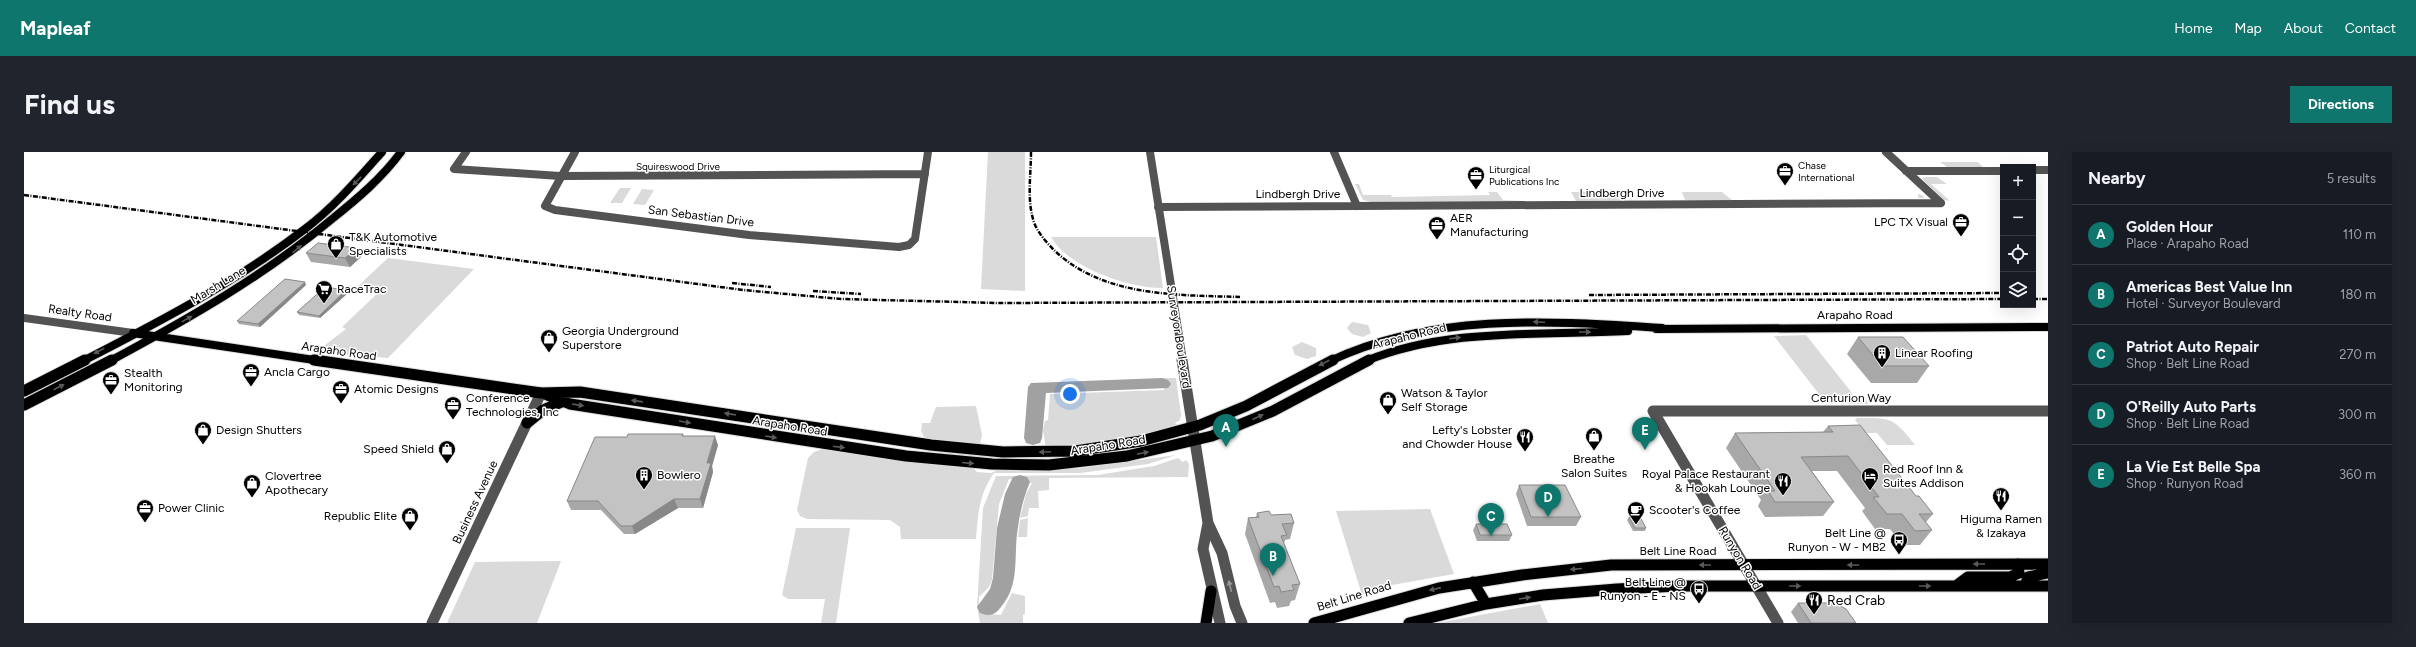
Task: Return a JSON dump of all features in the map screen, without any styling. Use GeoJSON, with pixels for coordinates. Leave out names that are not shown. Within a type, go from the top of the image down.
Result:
{"type":"FeatureCollection","features":[{"type":"Feature","properties":{"kind":"main road","name":"Marsh Lane"},"geometry":{"type":"LineString","coordinates":[[24,391],[133,333],[203,298],[278,250],[341,197],[369,169],[382,152]]}},
{"type":"Feature","properties":{"kind":"main road","name":"Marsh Lane"},"geometry":{"type":"LineString","coordinates":[[24,405],[153,338],[252,280],[294,252],[366,190],[401,152]]}},
{"type":"Feature","properties":{"kind":"main road","name":"Arapaho Road"},"geometry":{"type":"LineString","coordinates":[[133,333],[153,338],[541,393],[580,392],[916,443],[985,452],[1035,452],[1108,447],[1194,428],[1230,414],[1330,360],[1360,348],[1423,331],[1494,322],[1602,324],[1662,328],[2048,327]]}},
{"type":"Feature","properties":{"kind":"main road","name":"Arapaho Road"},"geometry":{"type":"LineString","coordinates":[[541,393],[564,401],[800,442],[1008,467],[1056,466],[1104,460],[1196,441],[1220,434],[1272,411],[1335,375],[1372,358],[1435,340],[1526,333],[1611,332],[1662,328]]}},
{"type":"Feature","properties":{"kind":"main road"},"geometry":{"type":"LineString","coordinates":[[1360,348],[1372,358]]}},
{"type":"Feature","properties":{"kind":"main road"},"geometry":{"type":"LineString","coordinates":[[527,423],[543,410],[564,401]]}},
{"type":"Feature","properties":{"kind":"main road"},"geometry":{"type":"LineString","coordinates":[[1956,586],[1968,577],[2010,577],[2019,573],[2018,564]]}},
{"type":"Feature","properties":{"kind":"main road","name":"Belt Line Road"},"geometry":{"type":"LineString","coordinates":[[1314,623],[1405,596],[1473,582],[1611,565],[2048,564]]}},
{"type":"Feature","properties":{"kind":"main road"},"geometry":{"type":"LineString","coordinates":[[2025,586],[2028,577],[2048,573]]}},
{"type":"Feature","properties":{"kind":"main road"},"geometry":{"type":"LineString","coordinates":[[1473,582],[1486,604]]}},
{"type":"Feature","properties":{"kind":"main road"},"geometry":{"type":"LineString","coordinates":[[1409,623],[1486,604],[1543,595],[1617,589],[1756,586],[2048,586]]}},
{"type":"Feature","properties":{"kind":"main road"},"geometry":{"type":"LineString","coordinates":[[1206,623],[1210,591]]}},
{"type":"Feature","properties":{"kind":"street","name":"Squireswood Drive"},"geometry":{"type":"LineString","coordinates":[[466,152],[454,169],[560,176],[925,174]]}},
{"type":"Feature","properties":{"kind":"street","name":"San Sebastian Drive"},"geometry":{"type":"LineString","coordinates":[[575,152],[546,200],[546,206],[555,210],[831,243],[899,247],[909,244],[915,239],[925,174]]}},
{"type":"Feature","properties":{"kind":"street"},"geometry":{"type":"LineString","coordinates":[[925,174],[928,152]]}},
{"type":"Feature","properties":{"kind":"street","name":"Surveyor Boulevard"},"geometry":{"type":"LineString","coordinates":[[1150,152],[1208,523],[1222,553],[1234,606],[1242,623]]}},
{"type":"Feature","properties":{"kind":"street"},"geometry":{"type":"LineString","coordinates":[[1334,152],[1357,206]]}},
{"type":"Feature","properties":{"kind":"street"},"geometry":{"type":"LineString","coordinates":[[1886,152],[1906,171],[2000,171]]}},
{"type":"Feature","properties":{"kind":"street"},"geometry":{"type":"LineString","coordinates":[[2036,170],[2048,170]]}},
{"type":"Feature","properties":{"kind":"street","name":"Lindbergh Drive"},"geometry":{"type":"LineString","coordinates":[[1158,207],[1941,203],[1906,171]]}},
{"type":"Feature","properties":{"kind":"street","name":"Realty Road"},"geometry":{"type":"LineString","coordinates":[[24,318],[133,333]]}},
{"type":"Feature","properties":{"kind":"street","name":"Business Avenue"},"geometry":{"type":"LineString","coordinates":[[432,623],[541,393]]}},
{"type":"Feature","properties":{"kind":"street","name":"Centurion Way"},"geometry":{"type":"LineString","coordinates":[[1653,411],[2048,411]]}},
{"type":"Feature","properties":{"kind":"street","name":"Runyon Road"},"geometry":{"type":"LineString","coordinates":[[1653,411],[1778,623]]}},
{"type":"Feature","properties":{"kind":"street","name":"Surveyor Boulevard"},"geometry":{"type":"LineString","coordinates":[[1208,523],[1203,549],[1210,591],[1220,623]]}},
{"type":"Feature","properties":{"kind":"shaded area"},"geometry":{"type":"Polygon","coordinates":[[[988,152],[1025,152],[1025,291],[981,289],[988,152]]]}},
{"type":"Feature","properties":{"kind":"shaded area"},"geometry":{"type":"Polygon","coordinates":[[[1940,162],[1978,162],[1984,168],[1947,167],[1940,162]]]}},
{"type":"Feature","properties":{"kind":"shaded area"},"geometry":{"type":"Polygon","coordinates":[[[1937,177],[1947,184],[1931,184],[1950,201],[1944,200],[1924,181],[1922,178],[1937,177]]]}},
{"type":"Feature","properties":{"kind":"shaded area"},"geometry":{"type":"Polygon","coordinates":[[[1355,184],[1359,184],[1363,195],[1391,195],[1392,197],[1490,195],[1488,192],[1497,192],[1503,200],[1524,201],[1371,202],[1363,200],[1355,184]]]}},
{"type":"Feature","properties":{"kind":"shaded area"},"geometry":{"type":"Polygon","coordinates":[[[620,188],[631,188],[622,203],[610,203],[620,188]]]}},
{"type":"Feature","properties":{"kind":"shaded area"},"geometry":{"type":"Polygon","coordinates":[[[642,189],[654,190],[645,205],[633,204],[642,189]]]}},
{"type":"Feature","properties":{"kind":"shaded area"},"geometry":{"type":"Polygon","coordinates":[[[1571,192],[1611,192],[1620,200],[1576,201],[1571,192]]]}},
{"type":"Feature","properties":{"kind":"shaded area"},"geometry":{"type":"Polygon","coordinates":[[[1682,192],[1722,192],[1732,200],[1685,200],[1682,192]]]}},
{"type":"Feature","properties":{"kind":"shaded area"},"geometry":{"type":"Polygon","coordinates":[[[1918,194],[1925,198],[1918,198],[1918,194]]]}},
{"type":"Feature","properties":{"kind":"shaded area"},"geometry":{"type":"Polygon","coordinates":[[[1051,237],[1156,237],[1163,288],[1134,285],[1085,267],[1059,248],[1051,237]]]}},
{"type":"Feature","properties":{"kind":"shaded area"},"geometry":{"type":"Polygon","coordinates":[[[388,258],[474,269],[388,358],[345,354],[321,348],[346,329],[342,327],[381,290],[357,287],[388,258]]]}},
{"type":"Feature","properties":{"kind":"shaded area"},"geometry":{"type":"Polygon","coordinates":[[[1352,322],[1368,325],[1371,333],[1363,337],[1352,334],[1347,328],[1352,322]]]}},
{"type":"Feature","properties":{"kind":"shaded area"},"geometry":{"type":"Polygon","coordinates":[[[1806,335],[1856,398],[1865,398],[1868,404],[1826,403],[1774,336],[1806,335]]]}},
{"type":"Feature","properties":{"kind":"shaded area"},"geometry":{"type":"Polygon","coordinates":[[[1302,342],[1316,348],[1316,356],[1307,359],[1295,355],[1292,347],[1302,342]]]}},
{"type":"Feature","properties":{"kind":"shaded area"},"geometry":{"type":"Polygon","coordinates":[[[1163,378],[1176,378],[1181,415],[1180,420],[1175,423],[1177,425],[1175,427],[1097,445],[1046,448],[1043,430],[1045,421],[1048,420],[1050,394],[1164,390],[1163,378]]]}},
{"type":"Feature","properties":{"kind":"shaded area"},"geometry":{"type":"Polygon","coordinates":[[[976,406],[982,435],[980,444],[975,446],[924,437],[921,431],[922,423],[930,423],[936,407],[976,406]]]}},
{"type":"Feature","properties":{"kind":"shaded area"},"geometry":{"type":"Polygon","coordinates":[[[1857,418],[1878,418],[1891,421],[1902,429],[1915,445],[1887,445],[1877,433],[1865,433],[1855,420],[1857,418]]]}},
{"type":"Feature","properties":{"kind":"shaded area"},"geometry":{"type":"Polygon","coordinates":[[[826,448],[973,468],[977,472],[991,473],[1000,469],[1074,469],[1176,455],[1148,464],[1080,473],[994,473],[985,489],[980,504],[976,539],[901,539],[900,527],[890,520],[807,519],[800,516],[797,510],[808,458],[814,452],[826,448]]]}},
{"type":"Feature","properties":{"kind":"shaded area"},"geometry":{"type":"Polygon","coordinates":[[[1178,458],[1183,462],[1186,460],[1189,464],[1188,477],[1049,478],[1049,490],[1038,491],[1039,508],[1029,508],[1028,516],[1020,518],[1026,494],[1032,483],[1009,479],[999,504],[992,580],[989,587],[979,597],[979,606],[990,614],[1001,615],[1012,593],[1025,596],[1025,614],[1023,615],[1023,623],[980,623],[977,607],[983,508],[996,476],[1098,475],[1154,466],[1178,458]]]}},
{"type":"Feature","properties":{"kind":"shaded area"},"geometry":{"type":"Polygon","coordinates":[[[1430,509],[1454,574],[1392,585],[1362,595],[1336,511],[1430,509]]]}},
{"type":"Feature","properties":{"kind":"shaded area"},"geometry":{"type":"Polygon","coordinates":[[[1028,518],[1027,537],[1018,537],[1020,520],[1028,518]]]}},
{"type":"Feature","properties":{"kind":"shaded area"},"geometry":{"type":"Polygon","coordinates":[[[796,528],[850,528],[836,623],[821,623],[825,599],[788,599],[782,595],[796,528]]]}},
{"type":"Feature","properties":{"kind":"shaded area"},"geometry":{"type":"Polygon","coordinates":[[[561,561],[537,623],[447,623],[475,562],[561,561]]]}},
{"type":"Feature","properties":{"kind":"shaded area"},"geometry":{"type":"Polygon","coordinates":[[[1540,604],[1548,623],[1437,623],[1540,604]]]}},
{"type":"Feature","properties":{"kind":"building"},"geometry":{"type":"Polygon","coordinates":[[[318,243],[357,248],[345,258],[306,253],[318,243]]]}},
{"type":"Feature","properties":{"kind":"building","name":"RaceTrac"},"geometry":{"type":"Polygon","coordinates":[[[285,279],[305,282],[258,324],[237,321],[285,279]]]}},
{"type":"Feature","properties":{"kind":"building","name":"RaceTrac"},"geometry":{"type":"Polygon","coordinates":[[[325,287],[346,290],[319,316],[297,312],[325,287]]]}},
{"type":"Feature","properties":{"kind":"building"},"geometry":{"type":"Polygon","coordinates":[[[1858,337],[1903,337],[1929,366],[1882,366],[1858,337]]]}},
{"type":"Feature","properties":{"kind":"building"},"geometry":{"type":"Polygon","coordinates":[[[1860,425],[1916,496],[1919,496],[1933,514],[1919,514],[1932,530],[1915,531],[1902,514],[1887,514],[1873,497],[1879,497],[1848,456],[1801,457],[1834,502],[1775,502],[1768,491],[1775,491],[1735,433],[1833,432],[1828,426],[1860,425]]]}},
{"type":"Feature","properties":{"kind":"building","name":"Bowlero"},"geometry":{"type":"Polygon","coordinates":[[[628,434],[683,434],[682,436],[715,436],[707,463],[711,463],[700,499],[674,499],[632,526],[621,526],[598,501],[567,501],[595,437],[627,437],[628,434]]]}},
{"type":"Feature","properties":{"kind":"building"},"geometry":{"type":"Polygon","coordinates":[[[1519,485],[1565,485],[1581,517],[1531,517],[1519,485]]]}},
{"type":"Feature","properties":{"kind":"building"},"geometry":{"type":"Polygon","coordinates":[[[1269,511],[1271,515],[1291,514],[1294,523],[1282,524],[1287,535],[1281,536],[1300,584],[1292,585],[1294,590],[1281,592],[1279,586],[1274,587],[1248,518],[1259,517],[1257,513],[1269,511]]]}},
{"type":"Feature","properties":{"kind":"building"},"geometry":{"type":"Polygon","coordinates":[[[1629,517],[1640,517],[1646,528],[1635,528],[1629,517]]]}},
{"type":"Feature","properties":{"kind":"building"},"geometry":{"type":"Polygon","coordinates":[[[1476,524],[1507,524],[1512,535],[1480,535],[1476,524]]]}},
{"type":"Feature","properties":{"kind":"building"},"geometry":{"type":"Polygon","coordinates":[[[1798,603],[1835,603],[1846,609],[1856,623],[1811,623],[1798,603]]]}},
{"type":"Feature","properties":{"kind":"waterway"},"geometry":{"type":"LineString","coordinates":[[1033,438],[1037,387],[1162,384]]}},
{"type":"Feature","properties":{"kind":"waterway"},"geometry":{"type":"LineString","coordinates":[[988,607],[1000,593],[1004,578],[1007,528],[1015,494],[1020,482]]}},
{"type":"Feature","properties":{"kind":"railway"},"geometry":{"type":"LineString","coordinates":[[1031,152],[1030,203],[1034,223],[1036,228],[1052,248],[1074,266],[1096,277],[1118,285],[1142,290],[1167,294],[1240,297]]}},
{"type":"Feature","properties":{"kind":"railway"},"geometry":{"type":"LineString","coordinates":[[24,195],[743,290],[841,299],[999,303],[2000,299]]}},
{"type":"Feature","properties":{"kind":"railway"},"geometry":{"type":"LineString","coordinates":[[732,283],[771,287]]}},
{"type":"Feature","properties":{"kind":"railway"},"geometry":{"type":"LineString","coordinates":[[813,291],[861,294]]}},
{"type":"Feature","properties":{"kind":"railway"},"geometry":{"type":"LineString","coordinates":[[1589,295],[2000,293]]}},
{"type":"Feature","properties":{"kind":"railway"},"geometry":{"type":"LineString","coordinates":[[2036,299],[2048,299]]}},
{"type":"Feature","properties":{"kind":"place","name":"Chase International"},"geometry":{"type":"Point","coordinates":[1785,186]}},
{"type":"Feature","properties":{"kind":"place","name":"Liturgical Publications Inc"},"geometry":{"type":"Point","coordinates":[1476,190]}},
{"type":"Feature","properties":{"kind":"place","name":"LPC TX Visual"},"geometry":{"type":"Point","coordinates":[1961,237]}},
{"type":"Feature","properties":{"kind":"place","name":"AER Manufacturing"},"geometry":{"type":"Point","coordinates":[1437,240]}},
{"type":"Feature","properties":{"kind":"place","name":"T&K Automotive Specialists"},"geometry":{"type":"Point","coordinates":[336,259]}},
{"type":"Feature","properties":{"kind":"place","name":"RaceTrac"},"geometry":{"type":"Point","coordinates":[324,304]}},
{"type":"Feature","properties":{"kind":"place","name":"Georgia Underground Superstore"},"geometry":{"type":"Point","coordinates":[549,353]}},
{"type":"Feature","properties":{"kind":"place","name":"Linear Roofing"},"geometry":{"type":"Point","coordinates":[1882,368]}},
{"type":"Feature","properties":{"kind":"place","name":"Ancla Cargo"},"geometry":{"type":"Point","coordinates":[251,387]}},
{"type":"Feature","properties":{"kind":"place","name":"Stealth Monitoring"},"geometry":{"type":"Point","coordinates":[111,395]}},
{"type":"Feature","properties":{"kind":"place","name":"Atomic Designs"},"geometry":{"type":"Point","coordinates":[341,404]}},
{"type":"Feature","properties":{"kind":"place","name":"Watson & Taylor Self Storage"},"geometry":{"type":"Point","coordinates":[1388,415]}},
{"type":"Feature","properties":{"kind":"place","name":"Conference Technologies, Inc"},"geometry":{"type":"Point","coordinates":[453,420]}},
{"type":"Feature","properties":{"kind":"place","name":"Design Shutters"},"geometry":{"type":"Point","coordinates":[203,445]}},
{"type":"Feature","properties":{"kind":"place","name":"Golden Hour"},"geometry":{"type":"Point","coordinates":[1226,447]}},
{"type":"Feature","properties":{"kind":"place","name":"La Vie Est Belle Spa"},"geometry":{"type":"Point","coordinates":[1645,450]}},
{"type":"Feature","properties":{"kind":"place","name":"Breathe Salon Suites"},"geometry":{"type":"Point","coordinates":[1594,451]}},
{"type":"Feature","properties":{"kind":"place","name":"Lefty's Lobster and Chowder House"},"geometry":{"type":"Point","coordinates":[1525,452]}},
{"type":"Feature","properties":{"kind":"place","name":"Speed Shield"},"geometry":{"type":"Point","coordinates":[447,464]}},
{"type":"Feature","properties":{"kind":"place","name":"Bowlero"},"geometry":{"type":"Point","coordinates":[644,490]}},
{"type":"Feature","properties":{"kind":"place","name":"Red Roof Inn & Suites Addison"},"geometry":{"type":"Point","coordinates":[1870,491]}},
{"type":"Feature","properties":{"kind":"place","name":"Royal Palace Restaurant & Hookah Lounge"},"geometry":{"type":"Point","coordinates":[1783,496]}},
{"type":"Feature","properties":{"kind":"place","name":"Clovertree Apothecary"},"geometry":{"type":"Point","coordinates":[252,498]}},
{"type":"Feature","properties":{"kind":"place","name":"Higuma Ramen & Izakaya"},"geometry":{"type":"Point","coordinates":[2001,511]}},
{"type":"Feature","properties":{"kind":"place","name":"O'Reilly Auto Parts"},"geometry":{"type":"Point","coordinates":[1548,517]}},
{"type":"Feature","properties":{"kind":"place","name":"Power Clinic"},"geometry":{"type":"Point","coordinates":[145,523]}},
{"type":"Feature","properties":{"kind":"place","name":"Scooter's Coffee"},"geometry":{"type":"Point","coordinates":[1636,525]}},
{"type":"Feature","properties":{"kind":"place","name":"Republic Elite"},"geometry":{"type":"Point","coordinates":[410,531]}},
{"type":"Feature","properties":{"kind":"place","name":"Patriot Auto Repair"},"geometry":{"type":"Point","coordinates":[1491,536]}},
{"type":"Feature","properties":{"kind":"place","name":"Belt Line @ Runyon - W - MB2"},"geometry":{"type":"Point","coordinates":[1899,555]}},
{"type":"Feature","properties":{"kind":"place","name":"Americas Best Value Inn"},"geometry":{"type":"Point","coordinates":[1273,576]}},
{"type":"Feature","properties":{"kind":"place","name":"Belt Line @ Runyon - E - NS"},"geometry":{"type":"Point","coordinates":[1699,604]}},
{"type":"Feature","properties":{"kind":"place","name":"Red Crab"},"geometry":{"type":"Point","coordinates":[1814,615]}}]}
